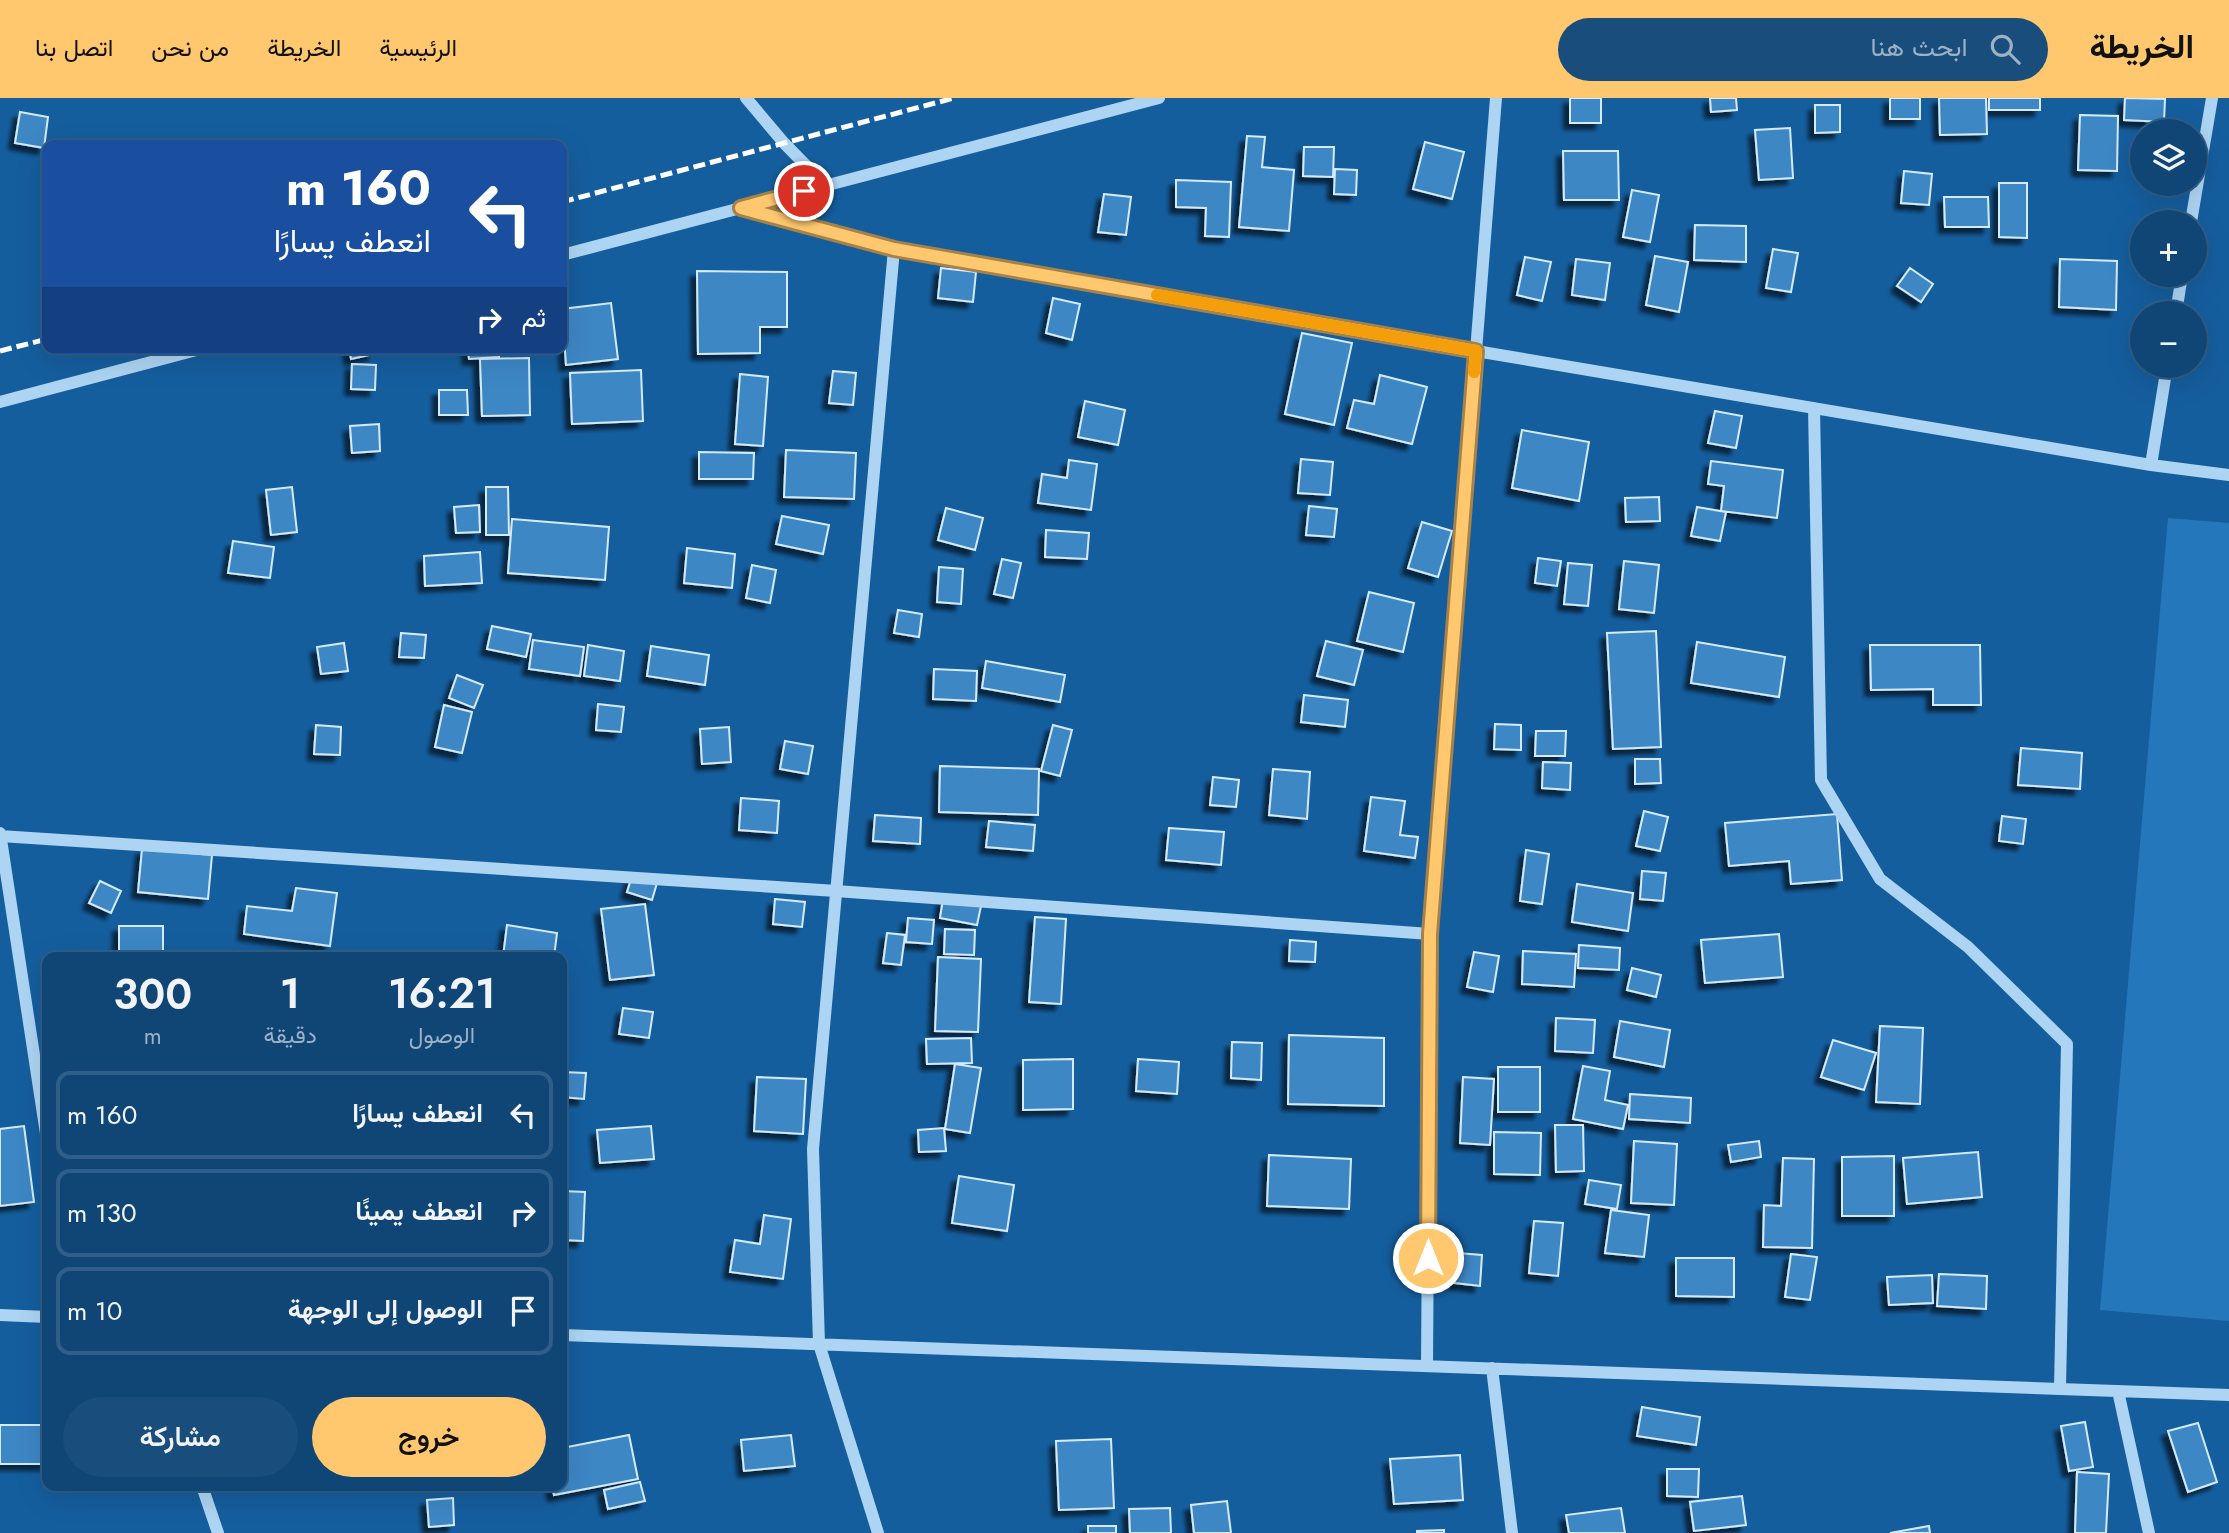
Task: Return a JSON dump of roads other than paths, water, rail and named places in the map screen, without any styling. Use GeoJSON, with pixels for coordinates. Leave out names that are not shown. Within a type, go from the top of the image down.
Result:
{"type":"FeatureCollection","features":[{"type":"Feature","properties":{"kind":"street"},"geometry":{"type":"LineString","coordinates":[[746,98],[784,143],[825,185]]}},
{"type":"Feature","properties":{"kind":"street"},"geometry":{"type":"LineString","coordinates":[[567,254],[1159,98]]}},
{"type":"Feature","properties":{"kind":"street"},"geometry":{"type":"LineString","coordinates":[[1427,1366],[1430,934],[1496,98]]}},
{"type":"Feature","properties":{"kind":"street"},"geometry":{"type":"LineString","coordinates":[[2193,210],[2211,98]]}},
{"type":"Feature","properties":{"kind":"street"},"geometry":{"type":"LineString","coordinates":[[741,208],[894,249],[1476,351],[2151,465],[2229,475]]}},
{"type":"Feature","properties":{"kind":"street"},"geometry":{"type":"LineString","coordinates":[[878,1533],[819,1344],[813,1149],[894,249]]}},
{"type":"Feature","properties":{"kind":"street"},"geometry":{"type":"LineString","coordinates":[[0,402],[181,354]]}},
{"type":"Feature","properties":{"kind":"street"},"geometry":{"type":"LineString","coordinates":[[2151,465],[2165,378]]}},
{"type":"Feature","properties":{"kind":"street"},"geometry":{"type":"LineString","coordinates":[[1814,408],[1821,780],[1880,879],[1968,947],[2067,1044],[2060,1389]]}},
{"type":"Feature","properties":{"kind":"street"},"geometry":{"type":"LineString","coordinates":[[42,1108],[0,835],[1430,934]]}},
{"type":"Feature","properties":{"kind":"street"},"geometry":{"type":"LineString","coordinates":[[0,1315],[42,1317]]}},
{"type":"Feature","properties":{"kind":"street"},"geometry":{"type":"LineString","coordinates":[[567,1335],[2229,1395]]}},
{"type":"Feature","properties":{"kind":"street"},"geometry":{"type":"LineString","coordinates":[[1492,1368],[1512,1533]]}},
{"type":"Feature","properties":{"kind":"street"},"geometry":{"type":"LineString","coordinates":[[2118,1391],[2149,1533]]}},
{"type":"Feature","properties":{"kind":"street"},"geometry":{"type":"LineString","coordinates":[[204,1491],[218,1533]]}},
{"type":"Feature","properties":{"kind":"railway"},"geometry":{"type":"LineString","coordinates":[[567,201],[954,98]]}},
{"type":"Feature","properties":{"kind":"railway"},"geometry":{"type":"LineString","coordinates":[[0,351],[42,340]]}}]}
